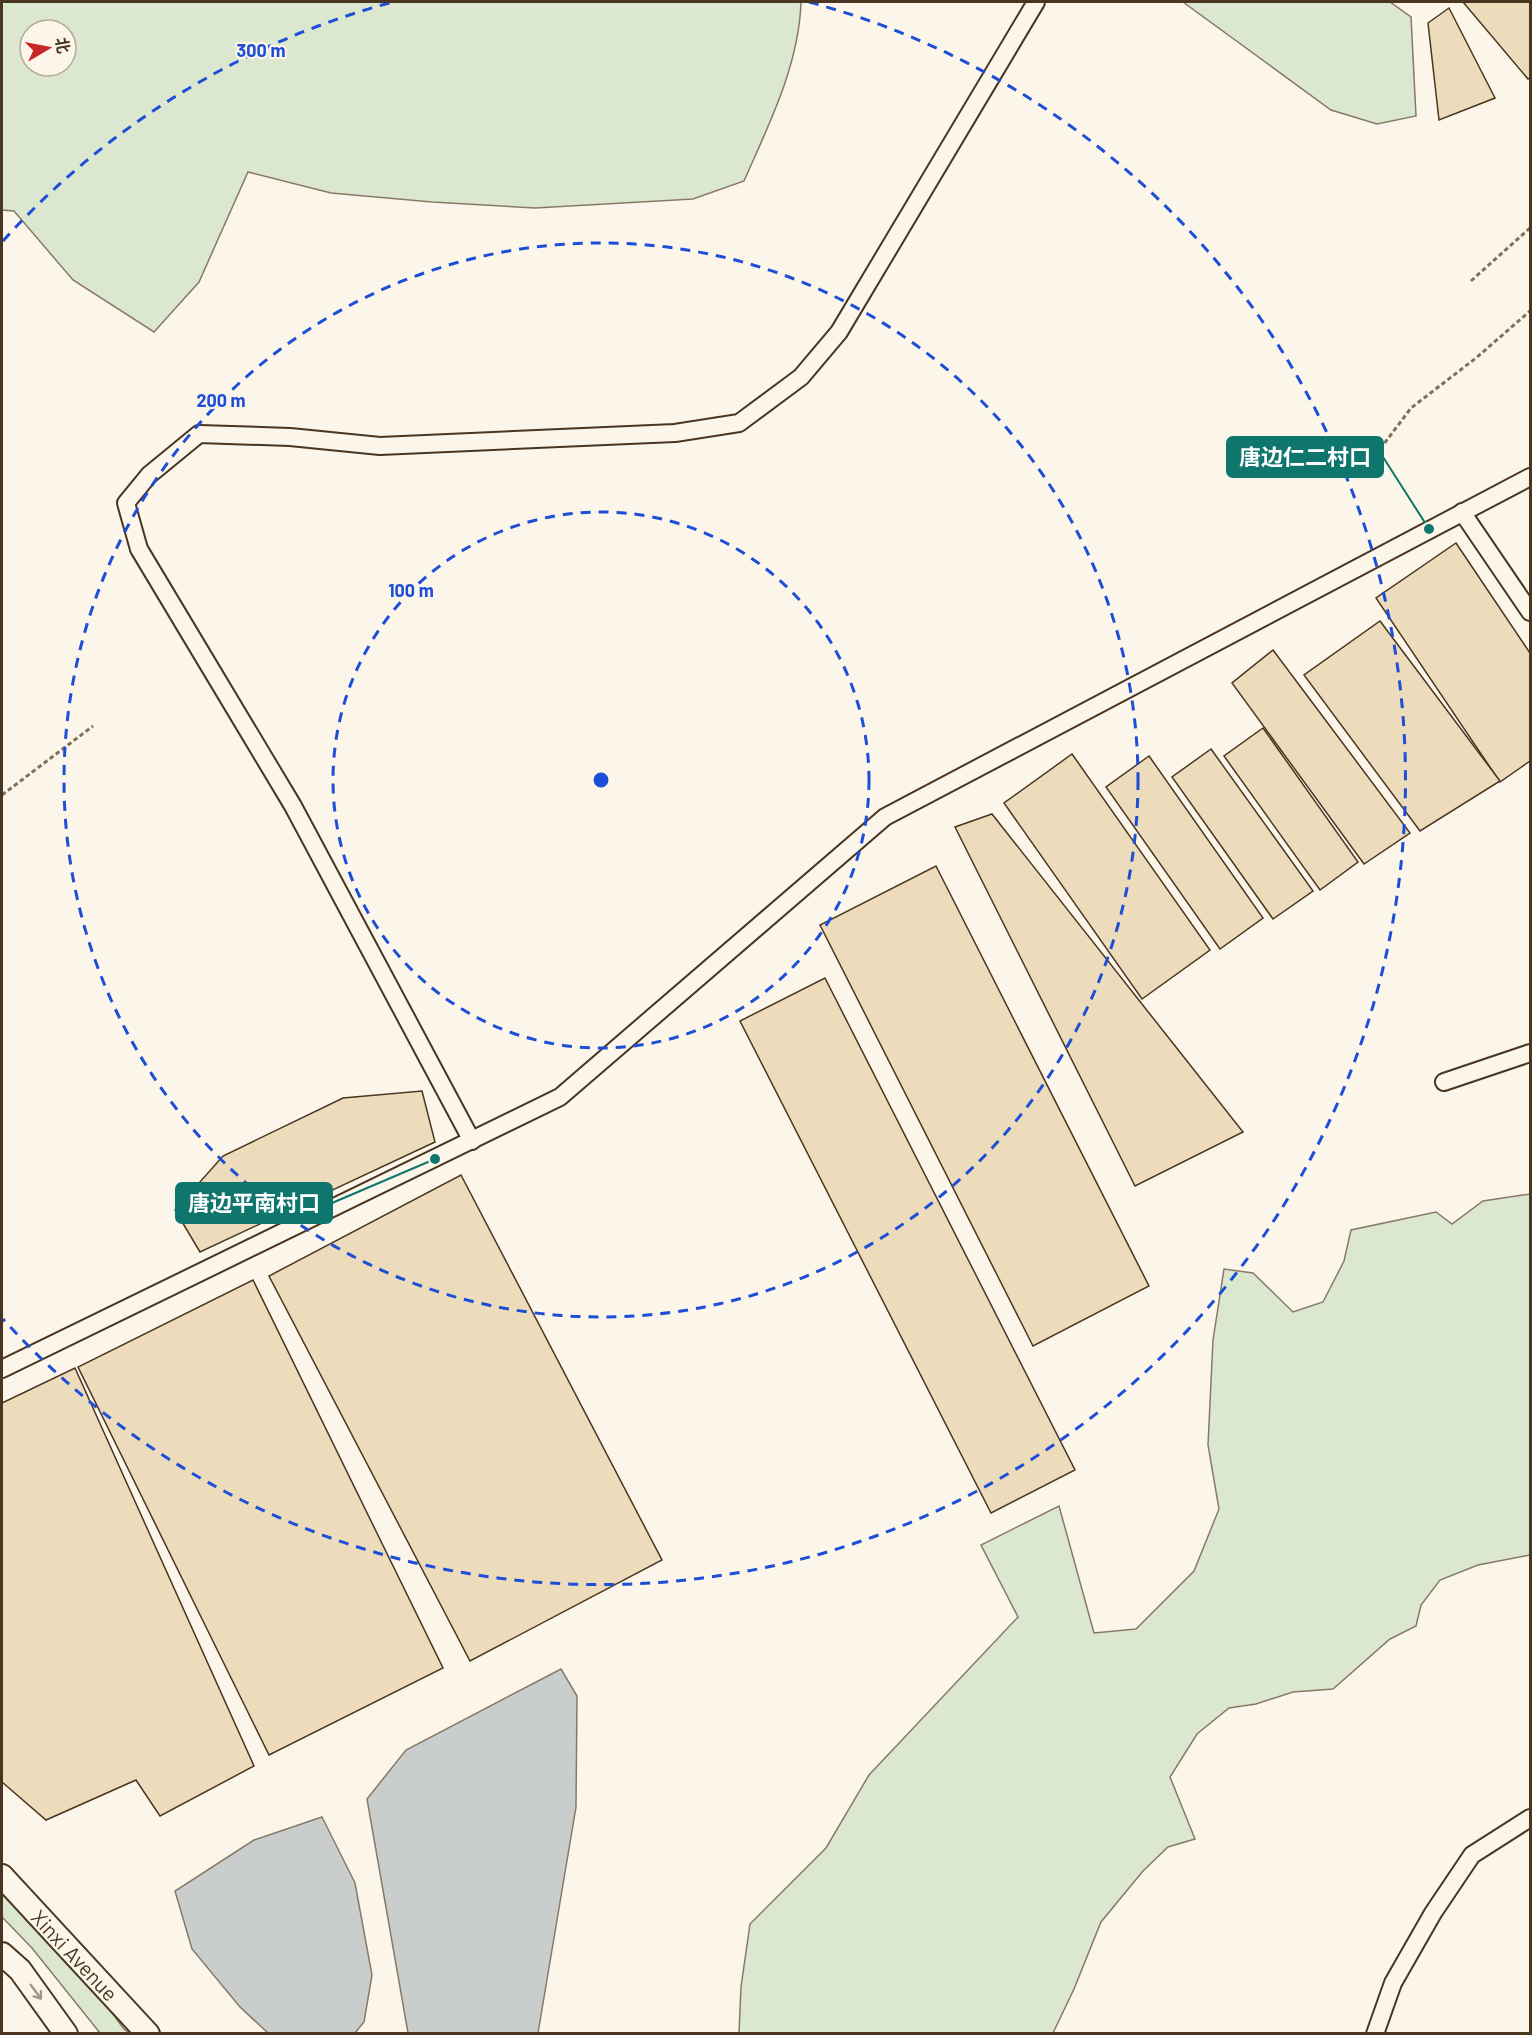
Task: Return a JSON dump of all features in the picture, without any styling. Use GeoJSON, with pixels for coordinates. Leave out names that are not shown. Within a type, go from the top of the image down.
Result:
{"type":"FeatureCollection","features":[{"type":"Feature","properties":{"kind":"main road","name":"Xinxi Avenue"},"geometry":{"type":"LineString","coordinates":[[2,1876],[148,2034]]}},
{"type":"Feature","properties":{"kind":"main road"},"geometry":{"type":"LineString","coordinates":[[2,1954],[20,1970],[66,2034]]}},
{"type":"Feature","properties":{"kind":"street"},"geometry":{"type":"LineString","coordinates":[[472,1141],[292,806],[139,549],[126,503],[148,475],[199,435],[290,437],[380,446],[675,433],[739,423],[801,377],[839,332],[1036,2]]}},
{"type":"Feature","properties":{"kind":"street"},"geometry":{"type":"LineString","coordinates":[[2,1369],[560,1098],[885,817],[1530,477]]}},
{"type":"Feature","properties":{"kind":"street"},"geometry":{"type":"LineString","coordinates":[[1462,512],[1530,612]]}},
{"type":"Feature","properties":{"kind":"street"},"geometry":{"type":"LineString","coordinates":[[1444,1082],[1530,1053]]}},
{"type":"Feature","properties":{"kind":"street"},"geometry":{"type":"LineString","coordinates":[[1375,2034],[1393,1983],[1433,1913],[1472,1855],[1530,1818]]}},
{"type":"Feature","properties":{"kind":"path"},"geometry":{"type":"LineString","coordinates":[[1471,281],[1530,228]]}},
{"type":"Feature","properties":{"kind":"path"},"geometry":{"type":"LineString","coordinates":[[1362,473],[1410,408],[1476,358],[1530,311]]}},
{"type":"Feature","properties":{"kind":"path"},"geometry":{"type":"LineString","coordinates":[[2,795],[93,726]]}},
{"type":"Feature","properties":{"kind":"green space"},"geometry":{"type":"Polygon","coordinates":[[[2,2],[801,2],[795,49],[789,71],[744,181],[693,199],[535,208],[432,202],[331,193],[248,172],[199,282],[154,332],[73,280],[14,211],[2,210],[2,2]]]}},
{"type":"Feature","properties":{"kind":"green space"},"geometry":{"type":"Polygon","coordinates":[[[1183,2],[1390,2],[1411,17],[1416,116],[1377,124],[1331,110],[1183,2]]]}},
{"type":"Feature","properties":{"kind":"green space"},"geometry":{"type":"Polygon","coordinates":[[[1530,1194],[1530,1555],[1478,1565],[1440,1580],[1421,1605],[1416,1626],[1390,1639],[1333,1689],[1293,1692],[1256,1704],[1229,1708],[1197,1734],[1170,1777],[1195,1839],[1168,1847],[1143,1871],[1101,1922],[1074,1989],[1053,2033],[739,2033],[741,1987],[750,1924],[826,1848],[869,1775],[1018,1617],[981,1545],[1059,1506],[1094,1633],[1136,1629],[1194,1571],[1219,1509],[1208,1445],[1213,1340],[1224,1269],[1253,1273],[1293,1312],[1323,1302],[1344,1261],[1351,1230],[1436,1212],[1452,1224],[1483,1201],[1530,1194]]]}},
{"type":"Feature","properties":{"kind":"green space"},"geometry":{"type":"Polygon","coordinates":[[[2,1894],[47,1937],[68,1965],[87,1983],[129,2033],[100,2033],[32,1948],[2,1917],[2,1894]]]}},
{"type":"Feature","properties":{"kind":"shaded area"},"geometry":{"type":"Polygon","coordinates":[[[561,1669],[577,1696],[576,1807],[538,2033],[408,2033],[367,1799],[406,1750],[561,1669]]]}},
{"type":"Feature","properties":{"kind":"shaded area"},"geometry":{"type":"Polygon","coordinates":[[[322,1817],[355,1883],[372,1975],[364,2022],[355,2033],[268,2033],[240,2007],[192,1949],[175,1891],[254,1840],[322,1817]]]}},
{"type":"Feature","properties":{"kind":"building"},"geometry":{"type":"Polygon","coordinates":[[[1463,2],[1530,2],[1530,78],[1528,79],[1463,2]]]}},
{"type":"Feature","properties":{"kind":"building"},"geometry":{"type":"Polygon","coordinates":[[[1449,8],[1495,98],[1439,120],[1428,23],[1449,8]]]}},
{"type":"Feature","properties":{"kind":"building"},"geometry":{"type":"Polygon","coordinates":[[[1456,543],[1530,653],[1530,761],[1500,782],[1376,598],[1456,543]]]}},
{"type":"Feature","properties":{"kind":"building"},"geometry":{"type":"Polygon","coordinates":[[[1380,621],[1500,781],[1420,831],[1304,675],[1380,621]]]}},
{"type":"Feature","properties":{"kind":"building"},"geometry":{"type":"Polygon","coordinates":[[[1273,650],[1410,833],[1364,864],[1232,683],[1273,650]]]}},
{"type":"Feature","properties":{"kind":"building"},"geometry":{"type":"Polygon","coordinates":[[[1263,728],[1358,862],[1320,890],[1224,756],[1263,728]]]}},
{"type":"Feature","properties":{"kind":"building"},"geometry":{"type":"Polygon","coordinates":[[[1211,749],[1313,891],[1273,919],[1172,777],[1211,749]]]}},
{"type":"Feature","properties":{"kind":"building"},"geometry":{"type":"Polygon","coordinates":[[[1072,754],[1210,950],[1142,999],[1004,803],[1072,754]]]}},
{"type":"Feature","properties":{"kind":"building"},"geometry":{"type":"Polygon","coordinates":[[[1149,756],[1263,918],[1220,949],[1106,787],[1149,756]]]}},
{"type":"Feature","properties":{"kind":"building"},"geometry":{"type":"Polygon","coordinates":[[[992,814],[1243,1132],[1135,1186],[955,827],[992,814]]]}},
{"type":"Feature","properties":{"kind":"building"},"geometry":{"type":"Polygon","coordinates":[[[936,866],[1149,1286],[1033,1346],[820,925],[936,866]]]}},
{"type":"Feature","properties":{"kind":"building"},"geometry":{"type":"Polygon","coordinates":[[[825,978],[1075,1470],[991,1513],[740,1021],[825,978]]]}},
{"type":"Feature","properties":{"kind":"building"},"geometry":{"type":"Polygon","coordinates":[[[422,1091],[435,1142],[200,1252],[175,1210],[223,1156],[343,1098],[422,1091]]]}},
{"type":"Feature","properties":{"kind":"building"},"geometry":{"type":"Polygon","coordinates":[[[461,1175],[662,1560],[470,1661],[269,1276],[461,1175]]]}},
{"type":"Feature","properties":{"kind":"building"},"geometry":{"type":"Polygon","coordinates":[[[253,1280],[443,1668],[269,1755],[78,1367],[253,1280]]]}},
{"type":"Feature","properties":{"kind":"building"},"geometry":{"type":"Polygon","coordinates":[[[75,1368],[254,1766],[160,1816],[136,1780],[46,1820],[2,1782],[2,1403],[75,1368]]]}},
{"type":"Feature","properties":{"kind":"place","name":"唐边仁二村口"},"geometry":{"type":"Point","coordinates":[1429,529]}},
{"type":"Feature","properties":{"kind":"place","name":"唐边平南村口"},"geometry":{"type":"Point","coordinates":[435,1159]}}]}
